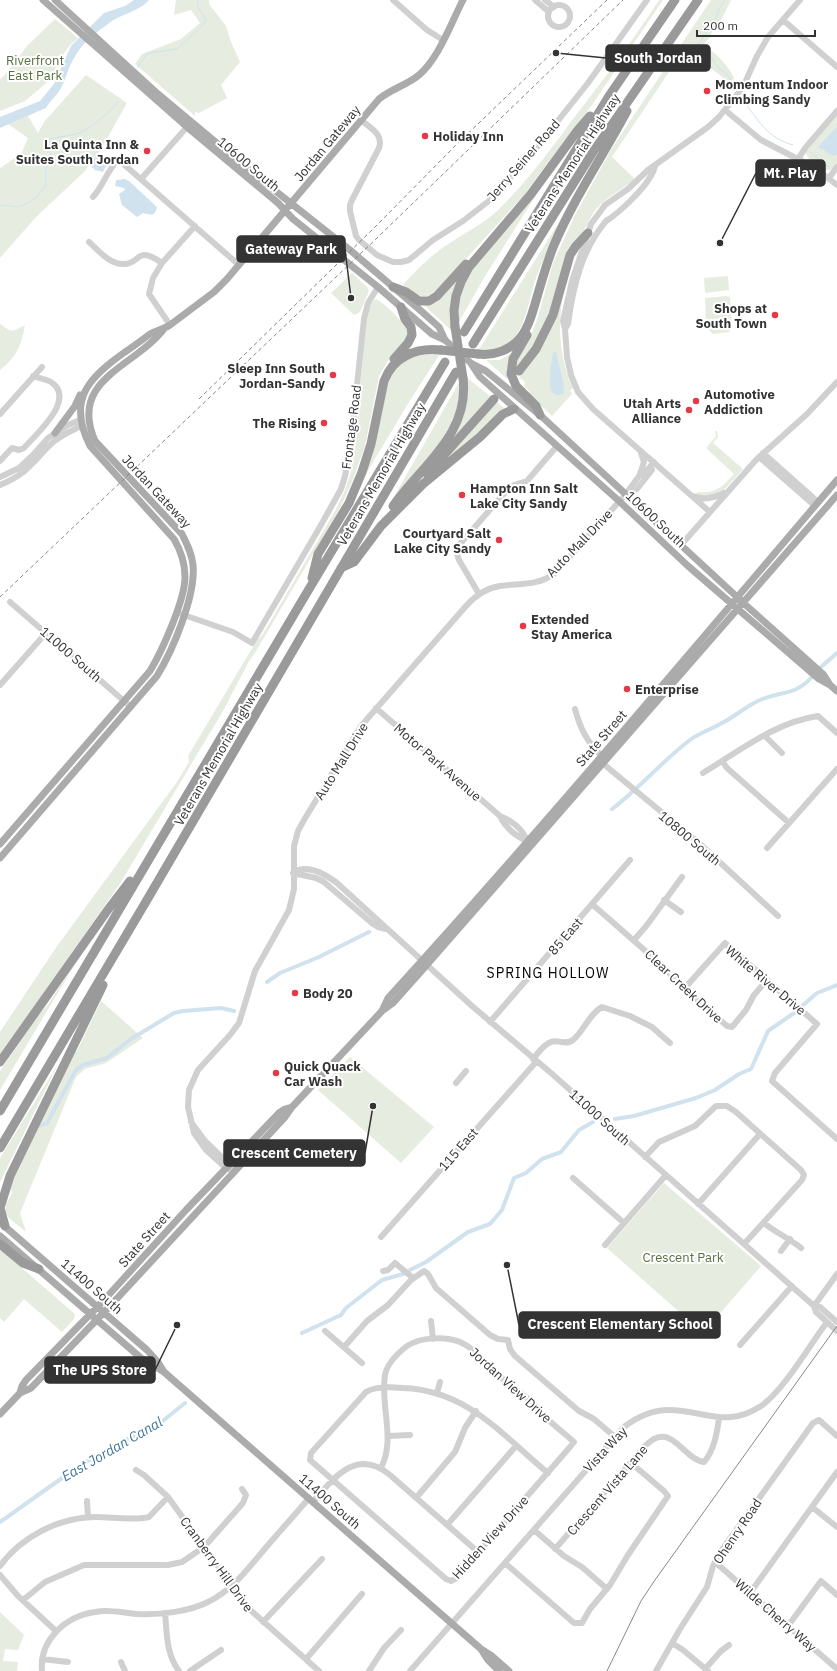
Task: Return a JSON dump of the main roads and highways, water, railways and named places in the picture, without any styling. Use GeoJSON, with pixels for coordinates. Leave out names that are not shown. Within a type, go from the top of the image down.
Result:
{"type":"FeatureCollection","features":[{"type":"Feature","properties":{"kind":"highway","name":"Veterans Memorial Highway"},"geometry":{"type":"LineString","coordinates":[[464,332],[609,96],[676,0]]}},
{"type":"Feature","properties":{"kind":"highway","name":"Veterans Memorial Highway"},"geometry":{"type":"LineString","coordinates":[[473,344],[566,195],[698,0]]}},
{"type":"Feature","properties":{"kind":"highway"},"geometry":{"type":"LineString","coordinates":[[309,589],[318,554],[349,503],[362,472],[371,444],[386,376],[392,366],[401,358],[416,351],[441,350],[478,354],[498,353],[513,345],[523,334],[532,313],[549,259],[560,233],[589,176],[616,132],[651,68]]}},
{"type":"Feature","properties":{"kind":"highway"},"geometry":{"type":"LineString","coordinates":[[341,568],[354,562],[401,496],[444,445],[460,416],[463,402],[463,378],[455,327],[454,307],[461,282],[472,262],[531,194],[578,130],[609,96]]}},
{"type":"Feature","properties":{"kind":"highway"},"geometry":{"type":"LineString","coordinates":[[393,287],[425,302],[432,300],[499,230]]}},
{"type":"Feature","properties":{"kind":"highway"},"geometry":{"type":"LineString","coordinates":[[519,370],[536,349],[553,315],[570,255],[588,233]]}},
{"type":"Feature","properties":{"kind":"highway"},"geometry":{"type":"LineString","coordinates":[[380,398],[381,381],[384,373],[408,344],[412,336],[411,327],[405,319],[401,307]]}},
{"type":"Feature","properties":{"kind":"highway"},"geometry":{"type":"LineString","coordinates":[[532,313],[529,330],[525,341],[513,359],[510,374],[514,384],[536,406],[540,415]]}},
{"type":"Feature","properties":{"kind":"highway","name":"Veterans Memorial Highway"},"geometry":{"type":"LineString","coordinates":[[0,1111],[445,362]]}},
{"type":"Feature","properties":{"kind":"highway","name":"Veterans Memorial Highway"},"geometry":{"type":"LineString","coordinates":[[0,1148],[456,372]]}},
{"type":"Feature","properties":{"kind":"highway"},"geometry":{"type":"LineString","coordinates":[[381,526],[494,399]]}},
{"type":"Feature","properties":{"kind":"highway"},"geometry":{"type":"LineString","coordinates":[[406,499],[480,437],[502,414],[514,409]]}},
{"type":"Feature","properties":{"kind":"highway"},"geometry":{"type":"LineString","coordinates":[[0,1062],[107,911],[152,854]]}},
{"type":"Feature","properties":{"kind":"highway"},"geometry":{"type":"LineString","coordinates":[[3,1224],[0,1208],[10,1176],[101,989],[143,916],[144,905]]}},
{"type":"Feature","properties":{"kind":"highway"},"geometry":{"type":"LineString","coordinates":[[0,1186],[10,1176]]}},
{"type":"Feature","properties":{"kind":"highway"},"geometry":{"type":"LineString","coordinates":[[0,1244],[23,1264],[39,1269]]}},
{"type":"Feature","properties":{"kind":"main road","name":"10600 South"},"geometry":{"type":"LineString","coordinates":[[43,0],[186,127],[285,211],[293,220],[378,287],[432,334],[445,340],[472,364],[486,371],[540,415],[743,603],[823,674],[830,685]]}},
{"type":"Feature","properties":{"kind":"main road","name":"10600 South"},"geometry":{"type":"LineString","coordinates":[[55,0],[158,94],[290,204],[350,250],[439,327],[445,340]]}},
{"type":"Feature","properties":{"kind":"main road","name":"Jordan Gateway"},"geometry":{"type":"LineString","coordinates":[[0,858],[158,676],[166,663],[192,589],[194,578],[193,564],[182,534],[95,441],[90,429],[88,415],[91,397],[98,385],[106,377],[156,340],[167,327],[214,292],[239,265],[382,97],[410,81],[424,70],[433,59],[463,0]]}},
{"type":"Feature","properties":{"kind":"main road","name":"Jordan Gateway"},"geometry":{"type":"LineString","coordinates":[[0,844],[125,702],[150,671],[158,659],[176,612],[184,587],[185,577],[181,550],[168,530],[97,456],[90,446],[82,423],[80,406],[84,393],[91,380],[110,363],[152,333],[167,327]]}},
{"type":"Feature","properties":{"kind":"main road"},"geometry":{"type":"LineString","coordinates":[[55,433],[75,406],[86,380],[98,367],[110,363]]}},
{"type":"Feature","properties":{"kind":"main road","name":"10600 South"},"geometry":{"type":"LineString","coordinates":[[472,364],[480,377],[514,409],[619,501],[688,566],[818,679],[830,685],[837,691]]}},
{"type":"Feature","properties":{"kind":"main road"},"geometry":{"type":"LineString","coordinates":[[101,448],[94,444],[82,423],[92,388],[96,381],[106,377]]}},
{"type":"Feature","properties":{"kind":"main road","name":"State Street"},"geometry":{"type":"LineString","coordinates":[[20,1393],[31,1388],[97,1320],[285,1117],[292,1107],[382,1011],[393,1002],[527,840],[602,758],[837,480]]}},
{"type":"Feature","properties":{"kind":"main road","name":"State Street"},"geometry":{"type":"LineString","coordinates":[[425,963],[568,805],[602,758],[623,742],[837,495]]}},
{"type":"Feature","properties":{"kind":"main road"},"geometry":{"type":"LineString","coordinates":[[791,656],[795,655],[809,666],[816,669]]}},
{"type":"Feature","properties":{"kind":"main road"},"geometry":{"type":"LineString","coordinates":[[623,742],[623,735],[652,702],[660,688]]}},
{"type":"Feature","properties":{"kind":"main road","name":"State Street"},"geometry":{"type":"LineString","coordinates":[[0,1414],[20,1393],[26,1380],[98,1307],[228,1166],[279,1113],[292,1107]]}},
{"type":"Feature","properties":{"kind":"main road"},"geometry":{"type":"LineString","coordinates":[[152,1261],[164,1242],[180,1223],[180,1218]]}},
{"type":"Feature","properties":{"kind":"main road","name":"11400 South"},"geometry":{"type":"LineString","coordinates":[[3,1224],[151,1354],[164,1372],[481,1649],[492,1656],[509,1671]]}},
{"type":"Feature","properties":{"kind":"main road","name":"11400 South"},"geometry":{"type":"LineString","coordinates":[[0,1236],[145,1362],[164,1372]]}},
{"type":"Feature","properties":{"kind":"main road","name":"11400 South"},"geometry":{"type":"LineString","coordinates":[[481,1649],[488,1660],[500,1671]]}},
{"type":"Feature","properties":{"kind":"water"},"geometry":{"type":"Polygon","coordinates":[[[134,0],[149,0],[141,7],[112,21],[80,48],[71,63],[63,85],[46,108],[0,128],[0,117],[40,101],[54,84],[71,46],[104,13],[125,6],[134,0]]]}},
{"type":"Feature","properties":{"kind":"water"},"geometry":{"type":"Polygon","coordinates":[[[837,127],[837,154],[835,156],[818,147],[837,127]]]}},
{"type":"Feature","properties":{"kind":"water"},"geometry":{"type":"Polygon","coordinates":[[[100,153],[109,160],[103,172],[95,170],[89,164],[100,153]]]}},
{"type":"Feature","properties":{"kind":"water"},"geometry":{"type":"Polygon","coordinates":[[[125,179],[157,207],[154,214],[150,215],[143,213],[137,217],[122,205],[119,194],[125,190],[124,188],[115,186],[116,180],[125,179]]]}},
{"type":"Feature","properties":{"kind":"water"},"geometry":{"type":"Polygon","coordinates":[[[554,351],[556,352],[564,386],[563,394],[558,395],[552,392],[550,384],[551,365],[554,351]]]}},
{"type":"Feature","properties":{"kind":"waterway"},"geometry":{"type":"LineString","coordinates":[[137,68],[148,53],[177,49],[203,25],[206,19],[198,8],[198,0]]}},
{"type":"Feature","properties":{"kind":"waterway"},"geometry":{"type":"LineString","coordinates":[[725,0],[719,9],[716,18],[708,25],[706,34],[698,44],[700,51],[711,56],[716,65],[728,75],[732,82]]}},
{"type":"Feature","properties":{"kind":"waterway"},"geometry":{"type":"LineString","coordinates":[[0,205],[19,207],[35,199],[46,185],[46,168],[52,157],[47,148],[50,139],[79,133],[92,126],[119,101]]}},
{"type":"Feature","properties":{"kind":"waterway"},"geometry":{"type":"LineString","coordinates":[[745,103],[765,129],[777,138],[793,145]]}},
{"type":"Feature","properties":{"kind":"waterway"},"geometry":{"type":"LineString","coordinates":[[810,152],[829,167]]}},
{"type":"Feature","properties":{"kind":"waterway"},"geometry":{"type":"LineString","coordinates":[[821,667],[837,653]]}},
{"type":"Feature","properties":{"kind":"waterway"},"geometry":{"type":"LineString","coordinates":[[612,809],[680,748],[694,738],[726,721],[756,702],[770,696],[798,688],[811,678]]}},
{"type":"Feature","properties":{"kind":"waterway"},"geometry":{"type":"LineString","coordinates":[[267,982],[280,973],[319,957],[369,932]]}},
{"type":"Feature","properties":{"kind":"waterway","name":"East Jordan Canal"},"geometry":{"type":"LineString","coordinates":[[802,1006],[817,993],[837,985]]}},
{"type":"Feature","properties":{"kind":"waterway"},"geometry":{"type":"LineString","coordinates":[[39,1126],[47,1123],[76,1070],[83,1065],[107,1058],[131,1039],[174,1013],[221,1008],[234,1011]]}},
{"type":"Feature","properties":{"kind":"waterway","name":"East Jordan Canal"},"geometry":{"type":"LineString","coordinates":[[615,1119],[634,1116],[696,1098],[715,1090],[739,1074],[751,1069],[768,1031],[797,1011]]}},
{"type":"Feature","properties":{"kind":"waterway","name":"East Jordan Canal"},"geometry":{"type":"LineString","coordinates":[[410,1270],[426,1262],[468,1232],[490,1224],[502,1210],[514,1178],[526,1173],[542,1159],[561,1152],[579,1130],[593,1122]]}},
{"type":"Feature","properties":{"kind":"waterway","name":"East Jordan Canal"},"geometry":{"type":"LineString","coordinates":[[302,1333],[341,1315],[346,1308],[382,1280],[403,1274]]}},
{"type":"Feature","properties":{"kind":"waterway","name":"East Jordan Canal"},"geometry":{"type":"LineString","coordinates":[[0,1522],[79,1466],[123,1441],[159,1424],[185,1403]]}},
{"type":"Feature","properties":{"kind":"tram line"},"geometry":{"type":"LineString","coordinates":[[607,1671],[641,1601],[837,1326]]}},
{"type":"Feature","properties":{"kind":"railway"},"geometry":{"type":"LineString","coordinates":[[199,399],[376,226],[456,145],[607,0]]}},
{"type":"Feature","properties":{"kind":"railway"},"geometry":{"type":"LineString","coordinates":[[0,597],[377,238],[623,0]]}},
{"type":"Feature","properties":{"kind":"place","name":"South Jordan"},"geometry":{"type":"Point","coordinates":[556,53]}},
{"type":"Feature","properties":{"kind":"place","name":"Momentum Indoor Climbing Sandy"},"geometry":{"type":"Point","coordinates":[707,91]}},
{"type":"Feature","properties":{"kind":"place","name":"Holiday Inn"},"geometry":{"type":"Point","coordinates":[425,136]}},
{"type":"Feature","properties":{"kind":"place","name":"La Quinta Inn & Suites South Jordan"},"geometry":{"type":"Point","coordinates":[147,151]}},
{"type":"Feature","properties":{"kind":"place","name":"Mt. Play"},"geometry":{"type":"Point","coordinates":[720,243]}},
{"type":"Feature","properties":{"kind":"place","name":"Gateway Park"},"geometry":{"type":"Point","coordinates":[351,298]}},
{"type":"Feature","properties":{"kind":"place","name":"Shops at South Town"},"geometry":{"type":"Point","coordinates":[775,315]}},
{"type":"Feature","properties":{"kind":"place","name":"Sleep Inn South Jordan-Sandy"},"geometry":{"type":"Point","coordinates":[333,375]}},
{"type":"Feature","properties":{"kind":"place","name":"Automotive Addiction"},"geometry":{"type":"Point","coordinates":[696,401]}},
{"type":"Feature","properties":{"kind":"place","name":"Utah Arts Alliance"},"geometry":{"type":"Point","coordinates":[689,410]}},
{"type":"Feature","properties":{"kind":"place","name":"The Rising"},"geometry":{"type":"Point","coordinates":[324,423]}},
{"type":"Feature","properties":{"kind":"place","name":"Hampton Inn Salt Lake City Sandy"},"geometry":{"type":"Point","coordinates":[462,495]}},
{"type":"Feature","properties":{"kind":"place","name":"Courtyard Salt Lake City Sandy"},"geometry":{"type":"Point","coordinates":[499,540]}},
{"type":"Feature","properties":{"kind":"place","name":"Extended Stay America"},"geometry":{"type":"Point","coordinates":[523,626]}},
{"type":"Feature","properties":{"kind":"place","name":"Enterprise"},"geometry":{"type":"Point","coordinates":[627,689]}},
{"type":"Feature","properties":{"kind":"place","name":"Body 20"},"geometry":{"type":"Point","coordinates":[295,993]}},
{"type":"Feature","properties":{"kind":"place","name":"Quick Quack Car Wash"},"geometry":{"type":"Point","coordinates":[276,1073]}},
{"type":"Feature","properties":{"kind":"place","name":"Crescent Cemetery"},"geometry":{"type":"Point","coordinates":[373,1106]}},
{"type":"Feature","properties":{"kind":"place","name":"Crescent Elementary School"},"geometry":{"type":"Point","coordinates":[507,1265]}},
{"type":"Feature","properties":{"kind":"place","name":"The UPS Store"},"geometry":{"type":"Point","coordinates":[177,1325]}},
{"type":"Feature","properties":{"kind":"district","name":"SPRING HOLLOW"},"geometry":{"type":"Point","coordinates":[548,973]}},
{"type":"Feature","properties":{"kind":"park label","name":"Riverfront East Park"},"geometry":{"type":"Point","coordinates":[35,68]}},
{"type":"Feature","properties":{"kind":"park label","name":"Crescent Park"},"geometry":{"type":"Point","coordinates":[683,1257]}}]}
